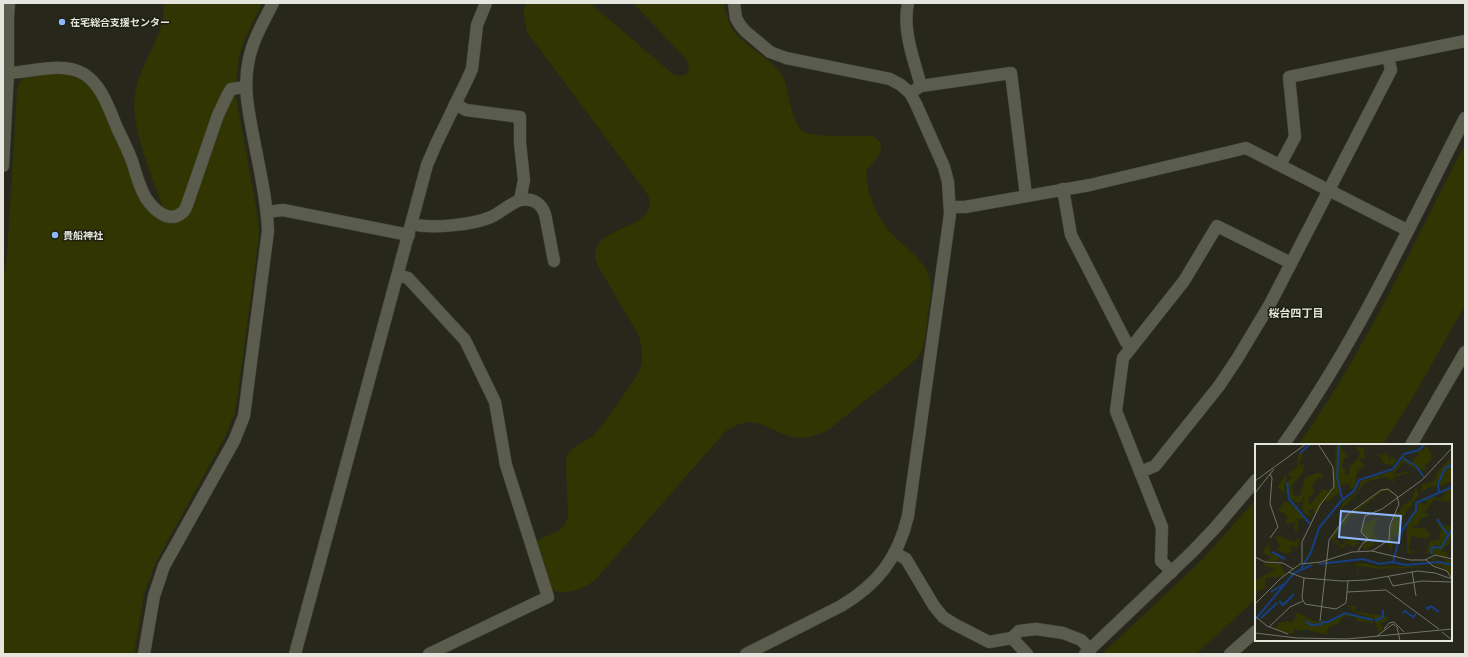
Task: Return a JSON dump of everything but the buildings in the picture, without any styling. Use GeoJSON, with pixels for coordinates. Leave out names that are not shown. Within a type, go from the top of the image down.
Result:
{"type":"FeatureCollection","features":[{"type":"Feature","properties":{"kind":"street"},"geometry":{"type":"LineString","coordinates":[[3,166],[9,3]]}},
{"type":"Feature","properties":{"kind":"street"},"geometry":{"type":"LineString","coordinates":[[144,654],[154,596],[164,566],[234,441],[244,416],[267,244],[267,212],[247,102],[246,87],[249,58],[253,44],[273,3]]}},
{"type":"Feature","properties":{"kind":"street"},"geometry":{"type":"LineString","coordinates":[[295,654],[431,154],[472,69],[477,25],[486,3]]}},
{"type":"Feature","properties":{"kind":"street"},"geometry":{"type":"LineString","coordinates":[[734,3],[736,18],[745,32],[770,52],[786,58],[890,79],[901,85],[910,93],[944,167],[948,182],[950,207],[908,516],[904,532],[895,553],[880,575],[856,598],[746,654]]}},
{"type":"Feature","properties":{"kind":"street"},"geometry":{"type":"LineString","coordinates":[[908,3],[906,10],[906,25],[921,86]]}},
{"type":"Feature","properties":{"kind":"street"},"geometry":{"type":"LineString","coordinates":[[1280,165],[1295,137],[1289,77],[1465,41]]}},
{"type":"Feature","properties":{"kind":"street"},"geometry":{"type":"LineString","coordinates":[[1140,472],[1155,466],[1219,386],[1254,332],[1291,264],[1391,70],[1388,57]]}},
{"type":"Feature","properties":{"kind":"street"},"geometry":{"type":"LineString","coordinates":[[6,73],[60,68],[72,69],[84,74],[101,92],[131,159],[145,196],[151,205],[165,216],[174,217],[183,212],[187,205],[218,115],[228,94],[231,89],[246,87]]}},
{"type":"Feature","properties":{"kind":"street"},"geometry":{"type":"LineString","coordinates":[[910,93],[921,86],[1011,73],[1026,196]]}},
{"type":"Feature","properties":{"kind":"street"},"geometry":{"type":"LineString","coordinates":[[455,104],[466,110],[520,117],[520,149],[524,180],[520,200]]}},
{"type":"Feature","properties":{"kind":"street"},"geometry":{"type":"LineString","coordinates":[[1284,444],[1318,395],[1345,349],[1465,118]]}},
{"type":"Feature","properties":{"kind":"street"},"geometry":{"type":"LineString","coordinates":[[950,207],[965,207],[1090,185],[1246,148],[1407,230]]}},
{"type":"Feature","properties":{"kind":"street"},"geometry":{"type":"LineString","coordinates":[[1063,189],[1071,235],[1126,342],[1131,347]]}},
{"type":"Feature","properties":{"kind":"street"},"geometry":{"type":"LineString","coordinates":[[267,212],[283,210],[410,230],[422,227],[477,222],[493,216],[520,200],[532,200],[543,208],[554,261]]}},
{"type":"Feature","properties":{"kind":"street"},"geometry":{"type":"LineString","coordinates":[[1172,572],[1161,561],[1162,528],[1116,412],[1123,358],[1184,281],[1217,226],[1291,264]]}},
{"type":"Feature","properties":{"kind":"street"},"geometry":{"type":"LineString","coordinates":[[398,275],[408,278],[465,340],[481,370],[495,402],[506,465],[548,597],[429,654]]}},
{"type":"Feature","properties":{"kind":"street"},"geometry":{"type":"LineString","coordinates":[[1412,444],[1465,352]]}},
{"type":"Feature","properties":{"kind":"street"},"geometry":{"type":"LineString","coordinates":[[895,553],[906,559],[942,617],[989,642],[1012,638],[1019,631],[1036,629],[1063,633],[1081,640],[1088,652],[1172,572],[1215,528],[1255,481]]}},
{"type":"Feature","properties":{"kind":"street"},"geometry":{"type":"LineString","coordinates":[[1230,654],[1255,632]]}},
{"type":"Feature","properties":{"kind":"street"},"geometry":{"type":"LineString","coordinates":[[1012,638],[1027,654]]}},
{"type":"Feature","properties":{"kind":"green space"},"geometry":{"type":"Polygon","coordinates":[[[164,3],[262,3],[244,41],[239,56],[236,82],[234,83],[183,203],[177,211],[174,212],[163,208],[142,149],[135,118],[134,103],[139,78],[161,27],[164,3]]]}},
{"type":"Feature","properties":{"kind":"green space"},"geometry":{"type":"Polygon","coordinates":[[[526,3],[590,3],[673,74],[680,76],[687,74],[689,67],[687,60],[633,3],[723,3],[734,31],[746,43],[768,60],[783,77],[793,115],[800,128],[805,132],[819,135],[872,136],[881,144],[880,153],[866,171],[874,207],[889,231],[917,258],[925,268],[931,284],[922,350],[910,365],[828,430],[815,436],[801,438],[790,436],[756,423],[737,425],[725,432],[596,579],[581,588],[568,592],[550,589],[536,544],[540,539],[561,529],[564,526],[568,516],[567,454],[573,448],[593,436],[601,427],[637,376],[642,363],[642,347],[638,334],[598,266],[595,254],[599,244],[606,237],[638,221],[646,215],[650,206],[648,195],[527,32],[523,10],[526,3]]]}},
{"type":"Feature","properties":{"kind":"green space"},"geometry":{"type":"Polygon","coordinates":[[[60,73],[71,75],[85,82],[96,95],[127,161],[136,189],[176,222],[233,96],[236,97],[256,206],[259,231],[258,244],[235,413],[225,437],[156,562],[144,594],[134,654],[3,654],[3,277],[7,256],[17,90],[19,83],[24,78],[60,73]]]}},
{"type":"Feature","properties":{"kind":"green space"},"geometry":{"type":"Polygon","coordinates":[[[1465,144],[1465,305],[1419,387],[1384,444],[1299,444],[1345,373],[1407,260],[1465,144]]]}},
{"type":"Feature","properties":{"kind":"green space"},"geometry":{"type":"Polygon","coordinates":[[[1255,500],[1255,600],[1196,654],[1102,654],[1201,561],[1255,500]]]}},
{"type":"Feature","properties":{"kind":"place","name":"在宅総合支援センター"},"geometry":{"type":"Point","coordinates":[62,22]}},
{"type":"Feature","properties":{"kind":"place","name":"貴船神社"},"geometry":{"type":"Point","coordinates":[55,235]}},
{"type":"Feature","properties":{"kind":"district","name":"桜台四丁目"},"geometry":{"type":"Point","coordinates":[1296,313]}}]}
